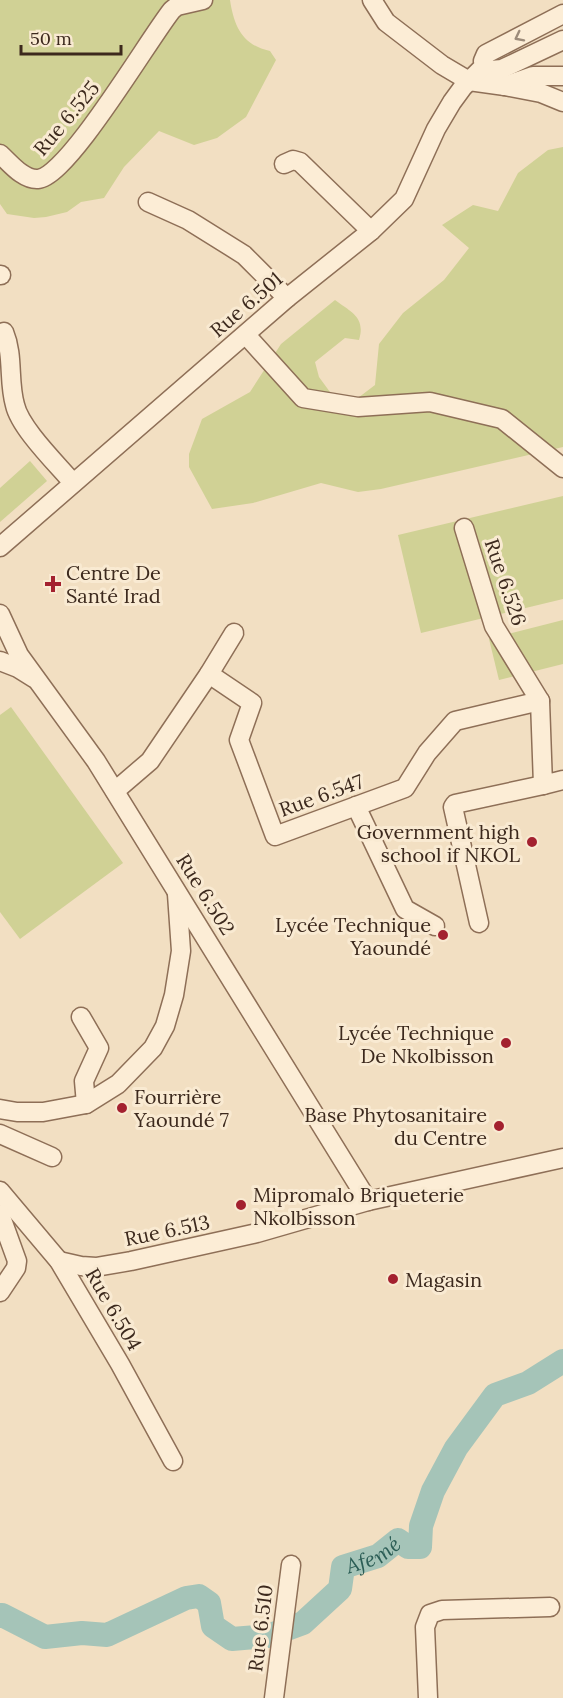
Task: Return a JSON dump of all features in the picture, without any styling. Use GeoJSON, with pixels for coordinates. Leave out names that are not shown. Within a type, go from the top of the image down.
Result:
{"type":"FeatureCollection","features":[{"type":"Feature","properties":{"kind":"street","name":"Rue 6.525"},"geometry":{"type":"LineString","coordinates":[[0,154],[26,176],[37,179],[47,175],[62,162],[92,125],[172,10],[177,6],[203,0]]}},
{"type":"Feature","properties":{"kind":"street"},"geometry":{"type":"LineString","coordinates":[[372,0],[386,22],[442,65],[469,81],[541,93],[563,102]]}},
{"type":"Feature","properties":{"kind":"street","name":"Rue 6.501"},"geometry":{"type":"LineString","coordinates":[[0,547],[287,298],[371,231],[404,199],[436,129],[452,102],[484,66],[483,58],[493,49],[563,14]]}},
{"type":"Feature","properties":{"kind":"street"},"geometry":{"type":"LineString","coordinates":[[484,66],[491,70],[502,69],[563,40]]}},
{"type":"Feature","properties":{"kind":"street"},"geometry":{"type":"LineString","coordinates":[[505,86],[533,76],[563,76]]}},
{"type":"Feature","properties":{"kind":"street"},"geometry":{"type":"LineString","coordinates":[[284,164],[293,160],[300,162],[371,231]]}},
{"type":"Feature","properties":{"kind":"street"},"geometry":{"type":"LineString","coordinates":[[148,202],[188,220],[243,255],[287,298]]}},
{"type":"Feature","properties":{"kind":"street"},"geometry":{"type":"LineString","coordinates":[[4,332],[11,362],[6,387],[21,420],[73,483]]}},
{"type":"Feature","properties":{"kind":"street"},"geometry":{"type":"LineString","coordinates":[[246,334],[303,398],[358,407],[430,402],[502,419],[563,468]]}},
{"type":"Feature","properties":{"kind":"street","name":"Rue 6.526"},"geometry":{"type":"LineString","coordinates":[[464,528],[494,626],[540,701],[543,785]]}},
{"type":"Feature","properties":{"kind":"street","name":"Rue 6.502"},"geometry":{"type":"LineString","coordinates":[[0,614],[20,655],[96,761],[368,1202]]}},
{"type":"Feature","properties":{"kind":"street"},"geometry":{"type":"LineString","coordinates":[[115,791],[150,761],[234,633]]}},
{"type":"Feature","properties":{"kind":"street"},"geometry":{"type":"LineString","coordinates":[[0,662],[18,668],[36,679]]}},
{"type":"Feature","properties":{"kind":"street","name":"Rue 6.547"},"geometry":{"type":"LineString","coordinates":[[209,674],[252,703],[239,740],[275,836],[405,788],[427,753],[455,721],[540,701]]}},
{"type":"Feature","properties":{"kind":"street"},"geometry":{"type":"LineString","coordinates":[[479,923],[453,810],[455,804],[563,780]]}},
{"type":"Feature","properties":{"kind":"street"},"geometry":{"type":"LineString","coordinates":[[356,806],[405,909],[435,926]]}},
{"type":"Feature","properties":{"kind":"street"},"geometry":{"type":"LineString","coordinates":[[0,1109],[17,1112],[44,1112],[86,1104],[118,1084],[153,1048],[165,1026],[174,995],[182,951],[177,890]]}},
{"type":"Feature","properties":{"kind":"street"},"geometry":{"type":"LineString","coordinates":[[81,1017],[99,1048],[84,1081],[86,1104]]}},
{"type":"Feature","properties":{"kind":"street"},"geometry":{"type":"LineString","coordinates":[[0,1134],[52,1157]]}},
{"type":"Feature","properties":{"kind":"street","name":"Rue 6.513"},"geometry":{"type":"LineString","coordinates":[[59,1261],[96,1267],[131,1261],[257,1233],[368,1202],[563,1158]]}},
{"type":"Feature","properties":{"kind":"street","name":"Rue 6.504"},"geometry":{"type":"LineString","coordinates":[[0,1191],[59,1261],[120,1364],[173,1461]]}},
{"type":"Feature","properties":{"kind":"street"},"geometry":{"type":"LineString","coordinates":[[0,1214],[17,1265],[0,1292]]}},
{"type":"Feature","properties":{"kind":"street","name":"Rue 6.510"},"geometry":{"type":"LineString","coordinates":[[274,1698],[291,1565]]}},
{"type":"Feature","properties":{"kind":"street"},"geometry":{"type":"LineString","coordinates":[[428,1698],[425,1622],[430,1614],[442,1610],[550,1607]]}},
{"type":"Feature","properties":{"kind":"green space"},"geometry":{"type":"Polygon","coordinates":[[[0,0],[230,0],[234,18],[241,33],[252,44],[270,51],[276,60],[246,117],[217,138],[194,145],[159,131],[124,167],[104,198],[81,202],[67,212],[46,217],[34,218],[7,214],[0,204],[0,0]]]}},
{"type":"Feature","properties":{"kind":"green space"},"geometry":{"type":"Polygon","coordinates":[[[563,147],[563,447],[381,489],[358,492],[321,483],[253,503],[212,509],[189,467],[189,454],[202,419],[250,392],[281,344],[335,300],[359,320],[361,332],[359,340],[345,338],[315,362],[319,377],[338,403],[350,404],[375,385],[379,344],[403,313],[444,280],[469,248],[442,225],[473,205],[498,211],[518,173],[548,150],[563,147]]]}},
{"type":"Feature","properties":{"kind":"green space"},"geometry":{"type":"Polygon","coordinates":[[[30,461],[47,481],[0,522],[0,488],[30,461]]]}},
{"type":"Feature","properties":{"kind":"green space"},"geometry":{"type":"Polygon","coordinates":[[[563,496],[563,599],[421,633],[398,535],[563,496]]]}},
{"type":"Feature","properties":{"kind":"green space"},"geometry":{"type":"Polygon","coordinates":[[[563,620],[563,664],[499,680],[489,639],[563,620]]]}},
{"type":"Feature","properties":{"kind":"green space"},"geometry":{"type":"Polygon","coordinates":[[[11,707],[123,863],[20,939],[0,912],[0,715],[11,707]]]}},
{"type":"Feature","properties":{"kind":"waterway","name":"Afemé"},"geometry":{"type":"LineString","coordinates":[[0,1616],[45,1637],[82,1633],[107,1635],[186,1598],[199,1596],[209,1603],[213,1626],[232,1639],[268,1636],[303,1623],[340,1589],[343,1567],[378,1556],[398,1540],[408,1547],[420,1547],[421,1526],[433,1491],[456,1448],[495,1395],[528,1383],[563,1361]]}},
{"type":"Feature","properties":{"kind":"place","name":"Centre De Santé Irad"},"geometry":{"type":"Point","coordinates":[53,584]}},
{"type":"Feature","properties":{"kind":"place","name":"Government high school if NKOL"},"geometry":{"type":"Point","coordinates":[532,842]}},
{"type":"Feature","properties":{"kind":"place","name":"Lycée Technique Yaoundé"},"geometry":{"type":"Point","coordinates":[443,935]}},
{"type":"Feature","properties":{"kind":"place","name":"Lycée Technique De Nkolbisson"},"geometry":{"type":"Point","coordinates":[506,1043]}},
{"type":"Feature","properties":{"kind":"place","name":"Fourrière Yaoundé 7"},"geometry":{"type":"Point","coordinates":[122,1108]}},
{"type":"Feature","properties":{"kind":"place","name":"Base Phytosanitaire du Centre"},"geometry":{"type":"Point","coordinates":[499,1126]}},
{"type":"Feature","properties":{"kind":"place","name":"Mipromalo Briqueterie Nkolbisson"},"geometry":{"type":"Point","coordinates":[241,1205]}},
{"type":"Feature","properties":{"kind":"place","name":"Magasin"},"geometry":{"type":"Point","coordinates":[393,1279]}}]}
